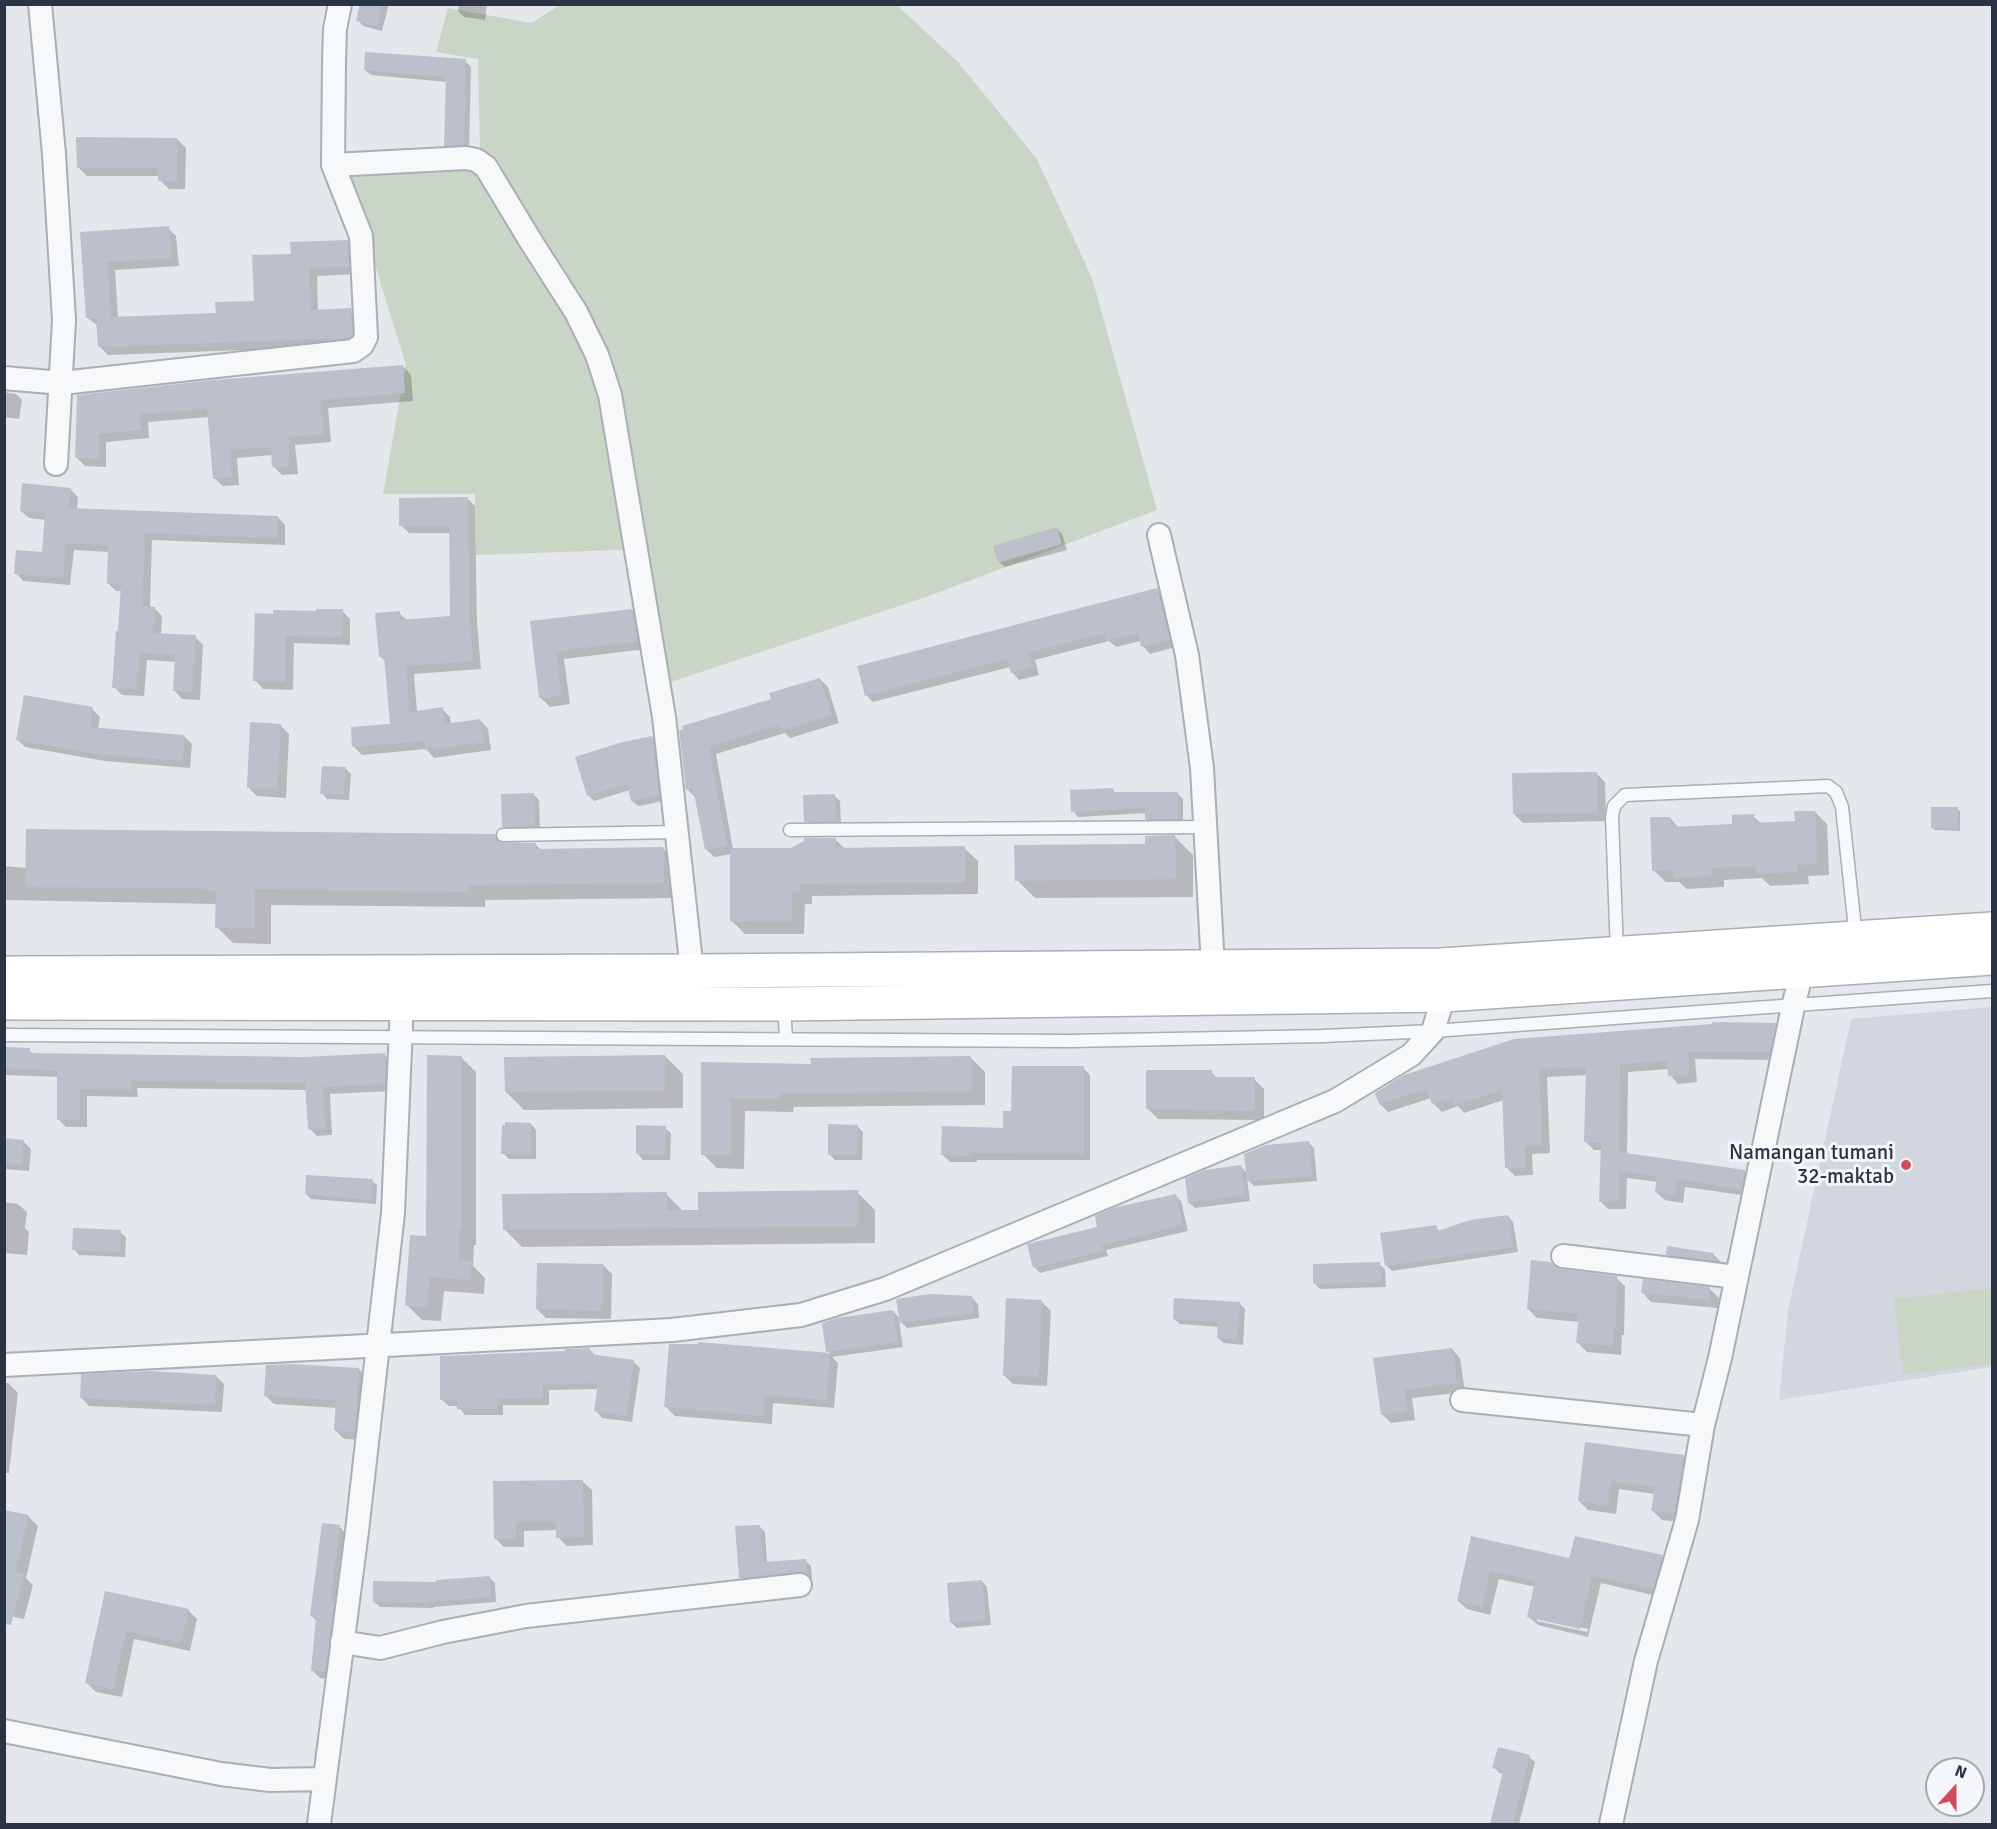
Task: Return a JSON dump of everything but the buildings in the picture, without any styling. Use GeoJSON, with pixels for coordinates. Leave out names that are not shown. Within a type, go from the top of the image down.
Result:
{"type":"FeatureCollection","features":[{"type":"Feature","properties":{"kind":"main road"},"geometry":{"type":"LineString","coordinates":[[4,973],[1213,967],[1443,980],[1617,953],[1992,929]]}},
{"type":"Feature","properties":{"kind":"main road"},"geometry":{"type":"LineString","coordinates":[[4,1003],[784,1004],[1443,980],[1802,971],[1992,958]]}},
{"type":"Feature","properties":{"kind":"street"},"geometry":{"type":"LineString","coordinates":[[39,4],[54,154],[64,320],[56,464]]}},
{"type":"Feature","properties":{"kind":"street"},"geometry":{"type":"LineString","coordinates":[[4,378],[62,383],[353,351],[362,345],[366,337],[361,236],[333,165],[333,62],[335,28],[340,4]]}},
{"type":"Feature","properties":{"kind":"street"},"geometry":{"type":"LineString","coordinates":[[333,165],[466,158],[476,160],[486,167],[576,312],[597,355],[610,395],[664,717],[692,971]]}},
{"type":"Feature","properties":{"kind":"street"},"geometry":{"type":"LineString","coordinates":[[1159,535],[1187,655],[1202,768],[1213,967]]}},
{"type":"Feature","properties":{"kind":"street"},"geometry":{"type":"LineString","coordinates":[[1611,1824],[1646,1660],[1687,1520],[1703,1425],[1720,1358],[1802,971]]}},
{"type":"Feature","properties":{"kind":"street"},"geometry":{"type":"LineString","coordinates":[[4,1365],[672,1330],[801,1315],[885,1289],[1335,1101],[1411,1055],[1433,1031],[1443,980]]}},
{"type":"Feature","properties":{"kind":"street"},"geometry":{"type":"LineString","coordinates":[[319,1824],[393,1213],[402,1004]]}},
{"type":"Feature","properties":{"kind":"street"},"geometry":{"type":"LineString","coordinates":[[1563,1256],[1737,1277]]}},
{"type":"Feature","properties":{"kind":"street"},"geometry":{"type":"LineString","coordinates":[[1462,1400],[1703,1425]]}},
{"type":"Feature","properties":{"kind":"street"},"geometry":{"type":"LineString","coordinates":[[342,1642],[380,1648],[443,1632],[526,1616],[800,1585]]}},
{"type":"Feature","properties":{"kind":"street"},"geometry":{"type":"LineString","coordinates":[[4,1731],[221,1774],[270,1780],[324,1779]]}},
{"type":"Feature","properties":{"kind":"lane"},"geometry":{"type":"LineString","coordinates":[[1617,953],[1612,817],[1614,806],[1625,795],[1828,786],[1836,792],[1842,807],[1856,938]]}},
{"type":"Feature","properties":{"kind":"lane"},"geometry":{"type":"LineString","coordinates":[[790,830],[1206,827]]}},
{"type":"Feature","properties":{"kind":"lane"},"geometry":{"type":"LineString","coordinates":[[503,835],[678,832]]}},
{"type":"Feature","properties":{"kind":"lane"},"geometry":{"type":"LineString","coordinates":[[4,1035],[1070,1041],[1323,1036],[1793,1007],[1992,991]]}},
{"type":"Feature","properties":{"kind":"lane"},"geometry":{"type":"LineString","coordinates":[[784,1004],[786,1040]]}},
{"type":"Feature","properties":{"kind":"shaded area","name":"Namangan tumani 32-maktab"},"geometry":{"type":"Polygon","coordinates":[[[1992,1007],[1992,1367],[1779,1400],[1788,1311],[1851,1019],[1992,1007]]]}},
{"type":"Feature","properties":{"kind":"green space"},"geometry":{"type":"Polygon","coordinates":[[[562,4],[897,5],[958,62],[1037,159],[1092,278],[1157,510],[926,597],[665,684],[649,549],[476,555],[475,494],[383,494],[406,365],[346,171],[480,148],[478,59],[436,52],[448,8],[531,23],[562,4]]]}},
{"type":"Feature","properties":{"kind":"green space"},"geometry":{"type":"Polygon","coordinates":[[[1992,1288],[1992,1364],[1903,1374],[1894,1299],[1992,1288]]]}},
{"type":"Feature","properties":{"kind":"place","name":"Namangan tumani 32-maktab"},"geometry":{"type":"Point","coordinates":[1906,1165]}}]}
